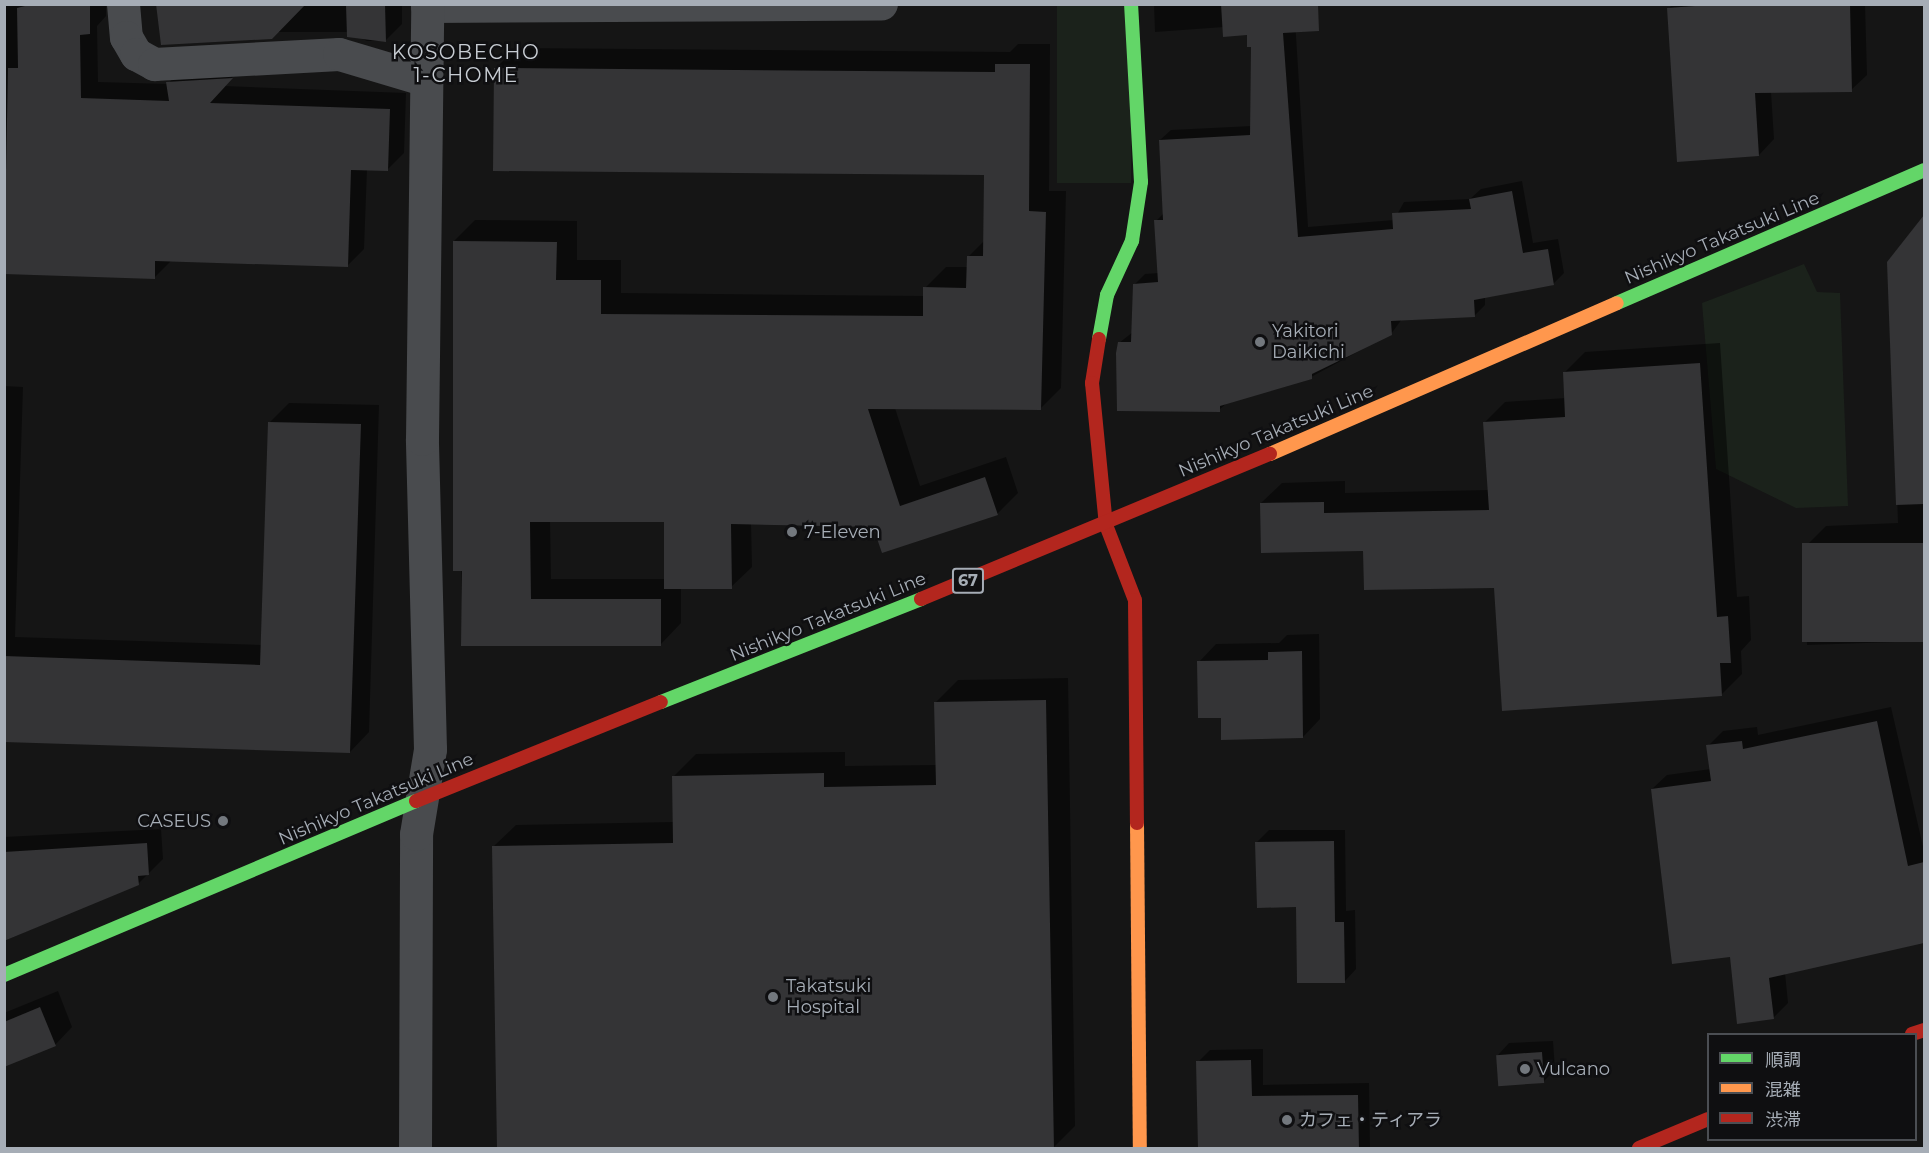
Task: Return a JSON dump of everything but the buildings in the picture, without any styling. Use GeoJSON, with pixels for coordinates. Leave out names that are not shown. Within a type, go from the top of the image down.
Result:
{"type":"FeatureCollection","features":[{"type":"Feature","properties":{"kind":"main road"},"geometry":{"type":"LineString","coordinates":[[1131,4],[1141,182],[1132,241],[1107,295],[1092,382],[1106,525],[1135,600],[1140,1149]]}},
{"type":"Feature","properties":{"kind":"main road","name":"Nishikyo Takatsuki Line"},"geometry":{"type":"LineString","coordinates":[[4,975],[422,798],[1106,525],[1924,170]]}},
{"type":"Feature","properties":{"kind":"main road"},"geometry":{"type":"LineString","coordinates":[[1639,1149],[1707,1119]]}},
{"type":"Feature","properties":{"kind":"street"},"geometry":{"type":"LineString","coordinates":[[123,4],[126,37],[136,54],[154,64],[339,54],[426,80]]}},
{"type":"Feature","properties":{"kind":"street"},"geometry":{"type":"LineString","coordinates":[[415,1149],[413,949],[422,798],[430,749],[422,439],[428,5],[881,4]]}},
{"type":"Feature","properties":{"kind":"shaded area"},"geometry":{"type":"Polygon","coordinates":[[[1057,5],[1131,5],[1131,183],[1057,183],[1057,5]]]}},
{"type":"Feature","properties":{"kind":"shaded area"},"geometry":{"type":"Polygon","coordinates":[[[1804,264],[1817,292],[1840,293],[1848,506],[1796,508],[1716,469],[1702,303],[1804,264]]]}},
{"type":"Feature","properties":{"kind":"traffic: fast"},"geometry":{"type":"LineString","coordinates":[[1099,339],[1107,295],[1132,241],[1141,182],[1131,4]]}},
{"type":"Feature","properties":{"kind":"traffic: fast"},"geometry":{"type":"LineString","coordinates":[[1617,303],[1924,170]]}},
{"type":"Feature","properties":{"kind":"traffic: fast"},"geometry":{"type":"LineString","coordinates":[[661,702],[921,599]]}},
{"type":"Feature","properties":{"kind":"traffic: fast"},"geometry":{"type":"LineString","coordinates":[[4,975],[416,801]]}},
{"type":"Feature","properties":{"kind":"traffic: slow"},"geometry":{"type":"LineString","coordinates":[[1270,454],[1617,303]]}},
{"type":"Feature","properties":{"kind":"traffic: slow"},"geometry":{"type":"LineString","coordinates":[[1137,823],[1140,1148]]}},
{"type":"Feature","properties":{"kind":"traffic: jam"},"geometry":{"type":"LineString","coordinates":[[1099,339],[1092,383],[1106,525],[1135,600],[1137,823]]}},
{"type":"Feature","properties":{"kind":"traffic: jam"},"geometry":{"type":"LineString","coordinates":[[921,599],[1270,454]]}},
{"type":"Feature","properties":{"kind":"traffic: jam"},"geometry":{"type":"LineString","coordinates":[[416,801],[661,702]]}},
{"type":"Feature","properties":{"kind":"traffic: jam"},"geometry":{"type":"LineString","coordinates":[[1915,1033],[1924,1030]]}},
{"type":"Feature","properties":{"kind":"traffic: jam"},"geometry":{"type":"LineString","coordinates":[[1639,1148],[1707,1119]]}},
{"type":"Feature","properties":{"kind":"place","name":"Yakitori Daikichi"},"geometry":{"type":"Point","coordinates":[1260,342]}},
{"type":"Feature","properties":{"kind":"place","name":"7-Eleven"},"geometry":{"type":"Point","coordinates":[792,532]}},
{"type":"Feature","properties":{"kind":"place","name":"CASEUS"},"geometry":{"type":"Point","coordinates":[223,821]}},
{"type":"Feature","properties":{"kind":"place","name":"Takatsuki Hospital"},"geometry":{"type":"Point","coordinates":[773,997]}},
{"type":"Feature","properties":{"kind":"place","name":"Vulcano"},"geometry":{"type":"Point","coordinates":[1525,1069]}},
{"type":"Feature","properties":{"kind":"place","name":"カフェ・ティアラ"},"geometry":{"type":"Point","coordinates":[1287,1120]}},
{"type":"Feature","properties":{"kind":"district","name":"KOSOBECHO 1-CHOME"},"geometry":{"type":"Point","coordinates":[466,64]}}]}
